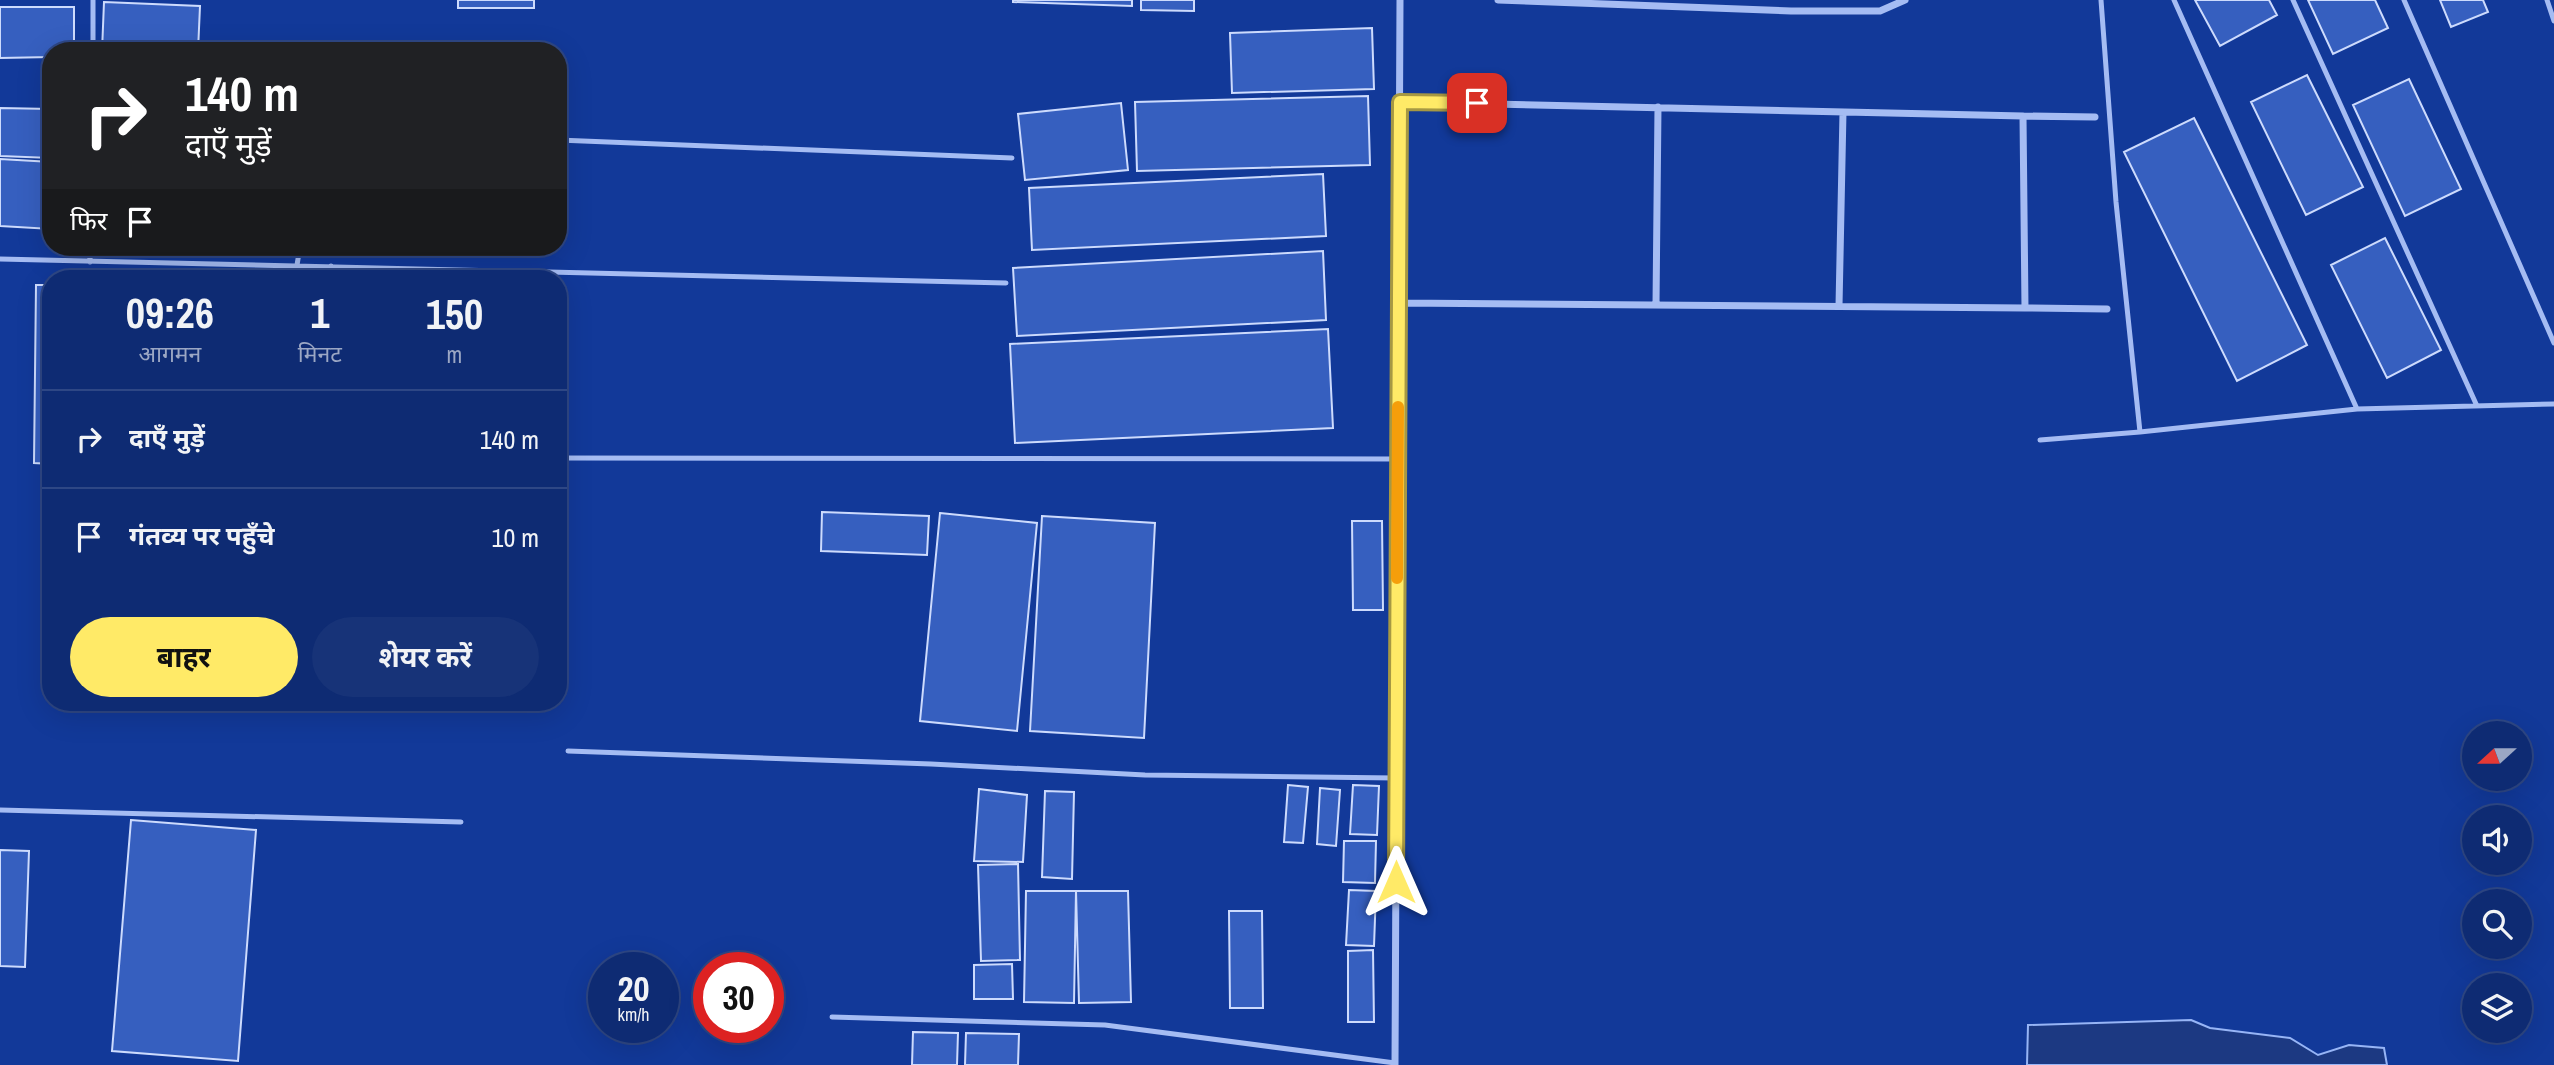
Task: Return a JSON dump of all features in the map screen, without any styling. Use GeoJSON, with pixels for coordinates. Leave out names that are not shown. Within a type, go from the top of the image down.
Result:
{"type":"FeatureCollection","features":[{"type":"Feature","properties":{"kind":"street"},"geometry":{"type":"LineString","coordinates":[[1395,1064],[1400,0]]}},
{"type":"Feature","properties":{"kind":"street"},"geometry":{"type":"LineString","coordinates":[[1498,0],[1880,11],[1905,0]]}},
{"type":"Feature","properties":{"kind":"street"},"geometry":{"type":"LineString","coordinates":[[1400,102],[2095,117]]}},
{"type":"Feature","properties":{"kind":"street"},"geometry":{"type":"LineString","coordinates":[[1656,305],[1658,107]]}},
{"type":"Feature","properties":{"kind":"street"},"geometry":{"type":"LineString","coordinates":[[1839,306],[1843,111]]}},
{"type":"Feature","properties":{"kind":"street"},"geometry":{"type":"LineString","coordinates":[[2024,116],[2025,308]]}},
{"type":"Feature","properties":{"kind":"street"},"geometry":{"type":"LineString","coordinates":[[1399,303],[2107,309]]}},
{"type":"Feature","properties":{"kind":"lane"},"geometry":{"type":"LineString","coordinates":[[93,0],[93,42]]}},
{"type":"Feature","properties":{"kind":"lane"},"geometry":{"type":"LineString","coordinates":[[2101,0],[2116,202],[2140,432]]}},
{"type":"Feature","properties":{"kind":"lane"},"geometry":{"type":"LineString","coordinates":[[2174,0],[2357,409]]}},
{"type":"Feature","properties":{"kind":"lane"},"geometry":{"type":"LineString","coordinates":[[2293,0],[2477,406]]}},
{"type":"Feature","properties":{"kind":"lane"},"geometry":{"type":"LineString","coordinates":[[2404,0],[2554,343]]}},
{"type":"Feature","properties":{"kind":"lane"},"geometry":{"type":"LineString","coordinates":[[2547,0],[2554,21]]}},
{"type":"Feature","properties":{"kind":"lane"},"geometry":{"type":"LineString","coordinates":[[567,140],[1012,158]]}},
{"type":"Feature","properties":{"kind":"lane"},"geometry":{"type":"LineString","coordinates":[[90,256],[90,262]]}},
{"type":"Feature","properties":{"kind":"lane"},"geometry":{"type":"LineString","coordinates":[[297,265],[298,256]]}},
{"type":"Feature","properties":{"kind":"lane"},"geometry":{"type":"LineString","coordinates":[[0,260],[490,270]]}},
{"type":"Feature","properties":{"kind":"lane"},"geometry":{"type":"LineString","coordinates":[[567,272],[1006,283]]}},
{"type":"Feature","properties":{"kind":"lane"},"geometry":{"type":"LineString","coordinates":[[2040,440],[2357,409],[2554,404]]}},
{"type":"Feature","properties":{"kind":"lane"},"geometry":{"type":"LineString","coordinates":[[567,458],[1398,459]]}},
{"type":"Feature","properties":{"kind":"lane"},"geometry":{"type":"LineString","coordinates":[[568,751],[1145,775],[1396,778]]}},
{"type":"Feature","properties":{"kind":"lane"},"geometry":{"type":"LineString","coordinates":[[0,810],[461,822]]}},
{"type":"Feature","properties":{"kind":"lane"},"geometry":{"type":"LineString","coordinates":[[832,1017],[1105,1025],[1395,1064]]}},
{"type":"Feature","properties":{"kind":"water"},"geometry":{"type":"Polygon","coordinates":[[[2191,1020],[2210,1028],[2290,1038],[2318,1055],[2349,1045],[2384,1048],[2387,1065],[2027,1065],[2028,1025],[2191,1020]]]}},
{"type":"Feature","properties":{"kind":"building"},"geometry":{"type":"Polygon","coordinates":[[[458,0],[534,0],[534,8],[458,8],[458,0]]]}},
{"type":"Feature","properties":{"kind":"building"},"geometry":{"type":"Polygon","coordinates":[[[1132,0],[1132,6],[1013,2],[1132,0]]]}},
{"type":"Feature","properties":{"kind":"building"},"geometry":{"type":"Polygon","coordinates":[[[1141,0],[1194,0],[1194,11],[1141,10],[1141,0]]]}},
{"type":"Feature","properties":{"kind":"building"},"geometry":{"type":"Polygon","coordinates":[[[2195,0],[2269,0],[2277,15],[2220,46],[2195,0]]]}},
{"type":"Feature","properties":{"kind":"building"},"geometry":{"type":"Polygon","coordinates":[[[2308,0],[2375,0],[2388,28],[2333,54],[2308,0]]]}},
{"type":"Feature","properties":{"kind":"building"},"geometry":{"type":"Polygon","coordinates":[[[2440,0],[2483,0],[2488,12],[2451,27],[2440,0]]]}},
{"type":"Feature","properties":{"kind":"building"},"geometry":{"type":"Polygon","coordinates":[[[104,2],[200,6],[198,42],[102,42],[104,2]]]}},
{"type":"Feature","properties":{"kind":"building"},"geometry":{"type":"Polygon","coordinates":[[[0,7],[74,7],[74,42],[42,42],[42,57],[0,58],[0,7]]]}},
{"type":"Feature","properties":{"kind":"building"},"geometry":{"type":"Polygon","coordinates":[[[1372,28],[1374,89],[1232,93],[1230,33],[1372,28]]]}},
{"type":"Feature","properties":{"kind":"building"},"geometry":{"type":"Polygon","coordinates":[[[2307,75],[2363,187],[2306,215],[2251,102],[2307,75]]]}},
{"type":"Feature","properties":{"kind":"building"},"geometry":{"type":"Polygon","coordinates":[[[2409,79],[2461,189],[2405,216],[2353,105],[2409,79]]]}},
{"type":"Feature","properties":{"kind":"building"},"geometry":{"type":"Polygon","coordinates":[[[1368,96],[1370,165],[1137,171],[1135,102],[1368,96]]]}},
{"type":"Feature","properties":{"kind":"building"},"geometry":{"type":"Polygon","coordinates":[[[1121,103],[1128,170],[1025,180],[1018,114],[1121,103]]]}},
{"type":"Feature","properties":{"kind":"building"},"geometry":{"type":"Polygon","coordinates":[[[0,108],[42,109],[42,158],[0,156],[0,108]]]}},
{"type":"Feature","properties":{"kind":"building"},"geometry":{"type":"Polygon","coordinates":[[[2194,118],[2307,345],[2237,381],[2124,152],[2194,118]]]}},
{"type":"Feature","properties":{"kind":"building"},"geometry":{"type":"Polygon","coordinates":[[[0,159],[42,161],[42,228],[0,226],[0,159]]]}},
{"type":"Feature","properties":{"kind":"building"},"geometry":{"type":"Polygon","coordinates":[[[1323,174],[1326,236],[1032,250],[1029,188],[1323,174]]]}},
{"type":"Feature","properties":{"kind":"building"},"geometry":{"type":"Polygon","coordinates":[[[2385,238],[2441,350],[2387,378],[2331,265],[2385,238]]]}},
{"type":"Feature","properties":{"kind":"building"},"geometry":{"type":"Polygon","coordinates":[[[1323,251],[1326,320],[1017,336],[1013,268],[1323,251]]]}},
{"type":"Feature","properties":{"kind":"building"},"geometry":{"type":"Polygon","coordinates":[[[36,285],[42,285],[42,463],[34,463],[36,285]]]}},
{"type":"Feature","properties":{"kind":"building"},"geometry":{"type":"Polygon","coordinates":[[[1328,329],[1333,428],[1015,443],[1010,344],[1328,329]]]}},
{"type":"Feature","properties":{"kind":"building"},"geometry":{"type":"Polygon","coordinates":[[[822,512],[929,516],[927,555],[821,551],[822,512]]]}},
{"type":"Feature","properties":{"kind":"building"},"geometry":{"type":"Polygon","coordinates":[[[940,513],[1037,523],[1017,731],[920,721],[940,513]]]}},
{"type":"Feature","properties":{"kind":"building"},"geometry":{"type":"Polygon","coordinates":[[[1042,516],[1155,523],[1144,738],[1030,731],[1042,516]]]}},
{"type":"Feature","properties":{"kind":"building"},"geometry":{"type":"Polygon","coordinates":[[[1352,521],[1382,521],[1383,610],[1353,610],[1352,521]]]}},
{"type":"Feature","properties":{"kind":"building"},"geometry":{"type":"Polygon","coordinates":[[[1288,785],[1308,787],[1303,843],[1284,842],[1288,785]]]}},
{"type":"Feature","properties":{"kind":"building"},"geometry":{"type":"Polygon","coordinates":[[[1353,785],[1379,786],[1377,835],[1350,834],[1353,785]]]}},
{"type":"Feature","properties":{"kind":"building"},"geometry":{"type":"Polygon","coordinates":[[[1320,788],[1340,790],[1336,846],[1317,844],[1320,788]]]}},
{"type":"Feature","properties":{"kind":"building"},"geometry":{"type":"Polygon","coordinates":[[[979,789],[1027,795],[1023,862],[974,861],[979,789]]]}},
{"type":"Feature","properties":{"kind":"building"},"geometry":{"type":"Polygon","coordinates":[[[1045,791],[1074,792],[1072,879],[1042,877],[1045,791]]]}},
{"type":"Feature","properties":{"kind":"building"},"geometry":{"type":"Polygon","coordinates":[[[131,820],[256,830],[238,1061],[112,1051],[131,820]]]}},
{"type":"Feature","properties":{"kind":"building"},"geometry":{"type":"Polygon","coordinates":[[[1344,841],[1376,841],[1375,883],[1343,882],[1344,841]]]}},
{"type":"Feature","properties":{"kind":"building"},"geometry":{"type":"Polygon","coordinates":[[[0,850],[29,851],[25,967],[0,966],[0,850]]]}},
{"type":"Feature","properties":{"kind":"building"},"geometry":{"type":"Polygon","coordinates":[[[1018,864],[1020,960],[981,961],[978,865],[1018,864]]]}},
{"type":"Feature","properties":{"kind":"building"},"geometry":{"type":"Polygon","coordinates":[[[1349,890],[1376,891],[1374,946],[1346,945],[1349,890]]]}},
{"type":"Feature","properties":{"kind":"building"},"geometry":{"type":"Polygon","coordinates":[[[1026,891],[1076,891],[1074,1003],[1024,1002],[1026,891]]]}},
{"type":"Feature","properties":{"kind":"building"},"geometry":{"type":"Polygon","coordinates":[[[1076,891],[1128,891],[1131,1002],[1079,1003],[1076,891]]]}},
{"type":"Feature","properties":{"kind":"building"},"geometry":{"type":"Polygon","coordinates":[[[1229,911],[1262,911],[1263,1008],[1230,1008],[1229,911]]]}},
{"type":"Feature","properties":{"kind":"building"},"geometry":{"type":"Polygon","coordinates":[[[1373,950],[1374,1022],[1348,1022],[1348,951],[1373,950]]]}},
{"type":"Feature","properties":{"kind":"building"},"geometry":{"type":"Polygon","coordinates":[[[1012,964],[1013,999],[974,999],[974,965],[1012,964]]]}},
{"type":"Feature","properties":{"kind":"building"},"geometry":{"type":"Polygon","coordinates":[[[913,1032],[958,1033],[957,1065],[912,1065],[913,1032]]]}},
{"type":"Feature","properties":{"kind":"building"},"geometry":{"type":"Polygon","coordinates":[[[966,1033],[1019,1034],[1018,1065],[965,1065],[966,1033]]]}},
{"type":"Feature","properties":{"kind":"slow traffic"},"geometry":{"type":"LineString","coordinates":[[1397,578],[1398,407]]}},
{"type":"Feature","properties":{"kind":"route"},"geometry":{"type":"LineString","coordinates":[[1396,882],[1400,102],[1477,103]]}}]}
